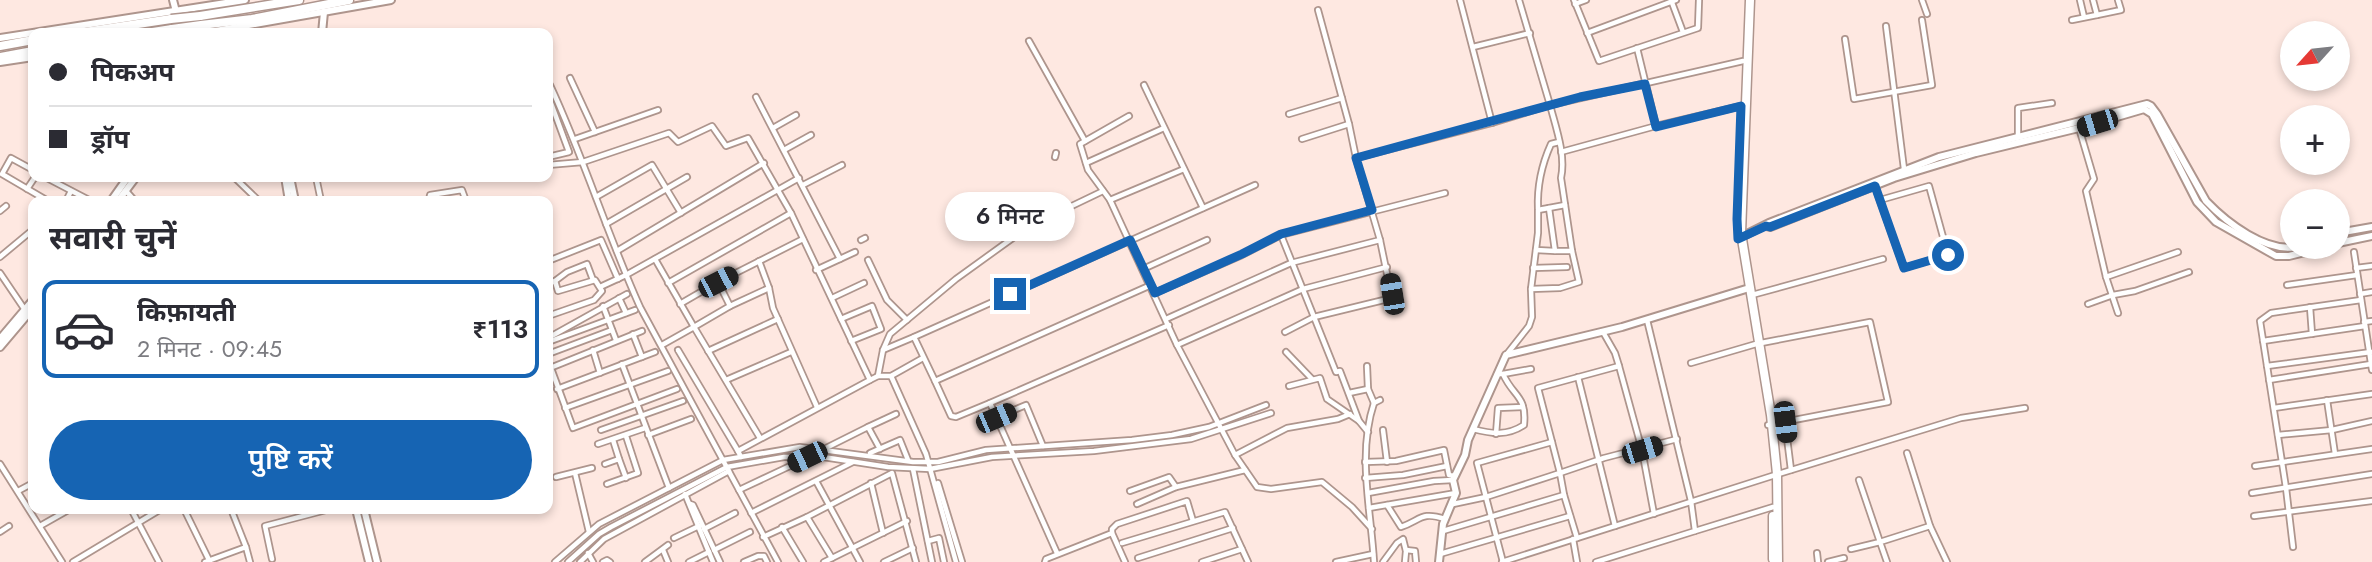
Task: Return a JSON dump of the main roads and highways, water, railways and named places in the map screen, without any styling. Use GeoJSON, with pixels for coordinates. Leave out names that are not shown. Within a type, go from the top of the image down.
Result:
{"type":"FeatureCollection","features":[{"type":"Feature","properties":{"kind":"highway"},"geometry":{"type":"LineString","coordinates":[[114,28],[299,0]]}},
{"type":"Feature","properties":{"kind":"highway"},"geometry":{"type":"LineString","coordinates":[[184,28],[253,19],[349,0]]}},
{"type":"Feature","properties":{"kind":"highway"},"geometry":{"type":"LineString","coordinates":[[1748,0],[1737,219],[1770,425],[1779,562]]}},
{"type":"Feature","properties":{"kind":"highway"},"geometry":{"type":"LineString","coordinates":[[1740,238],[1748,0]]}},
{"type":"Feature","properties":{"kind":"highway"},"geometry":{"type":"LineString","coordinates":[[0,47],[28,41]]}},
{"type":"Feature","properties":{"kind":"highway"},"geometry":{"type":"LineString","coordinates":[[0,60],[28,52]]}},
{"type":"Feature","properties":{"kind":"highway"},"geometry":{"type":"LineString","coordinates":[[1773,562],[1774,475]]}}]}
